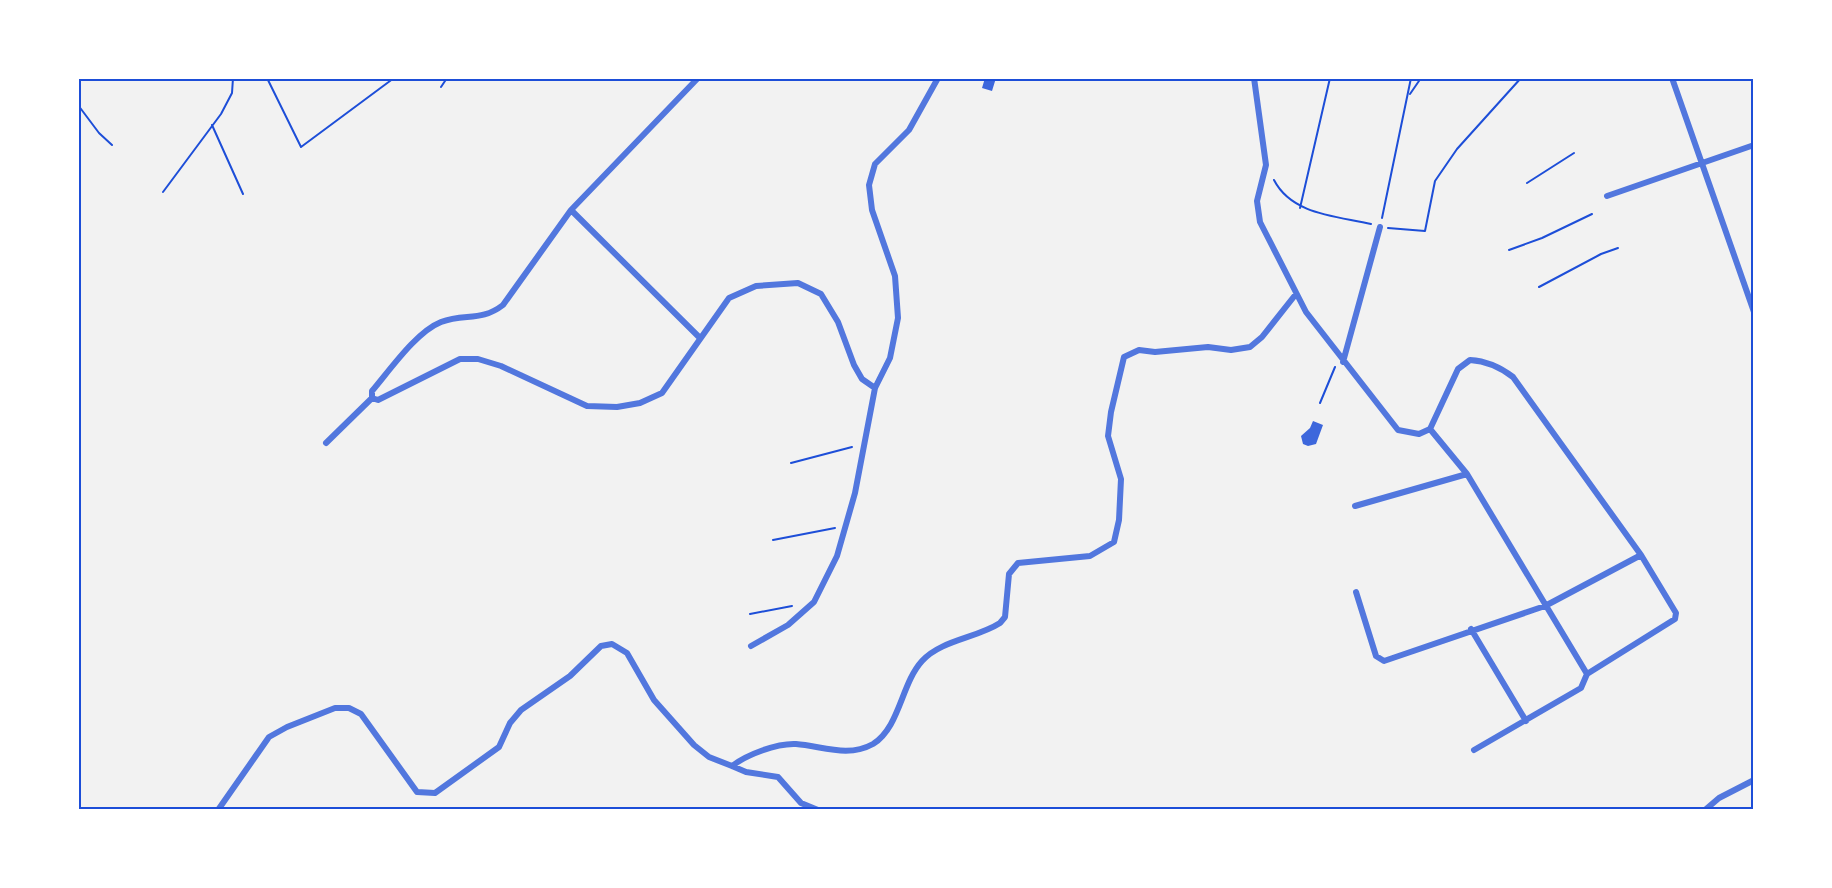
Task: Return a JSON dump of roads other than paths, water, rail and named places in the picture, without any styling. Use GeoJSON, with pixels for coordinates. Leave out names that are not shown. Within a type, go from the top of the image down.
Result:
{"type":"FeatureCollection","features":[{"type":"Feature","properties":{"kind":"street"},"geometry":{"type":"LineString","coordinates":[[326,443],[372,398],[372,391],[425,331],[441,322],[490,315],[503,305],[571,210],[698,78]]}},
{"type":"Feature","properties":{"kind":"street"},"geometry":{"type":"LineString","coordinates":[[751,646],[788,625],[814,602],[837,556],[855,493],[875,388],[890,358],[898,318],[896,276],[872,210],[869,185],[875,164],[909,129],[938,78]]}},
{"type":"Feature","properties":{"kind":"street"},"geometry":{"type":"LineString","coordinates":[[1254,78],[1266,165],[1257,201],[1260,222],[1306,312],[1341,359],[1398,430],[1408,434],[1419,434],[1430,429],[1458,369],[1470,360],[1481,360],[1501,368],[1513,377],[1557,435],[1641,555],[1676,616],[1587,674],[1581,688],[1474,750]]}},
{"type":"Feature","properties":{"kind":"street"},"geometry":{"type":"LineString","coordinates":[[1672,78],[1754,312]]}},
{"type":"Feature","properties":{"kind":"street"},"geometry":{"type":"LineString","coordinates":[[1607,196],[1754,145]]}},
{"type":"Feature","properties":{"kind":"street"},"geometry":{"type":"LineString","coordinates":[[571,210],[700,338]]}},
{"type":"Feature","properties":{"kind":"street"},"geometry":{"type":"LineString","coordinates":[[1341,359],[1380,227]]}},
{"type":"Feature","properties":{"kind":"street"},"geometry":{"type":"LineString","coordinates":[[372,398],[378,400],[460,359],[469,359],[501,366],[587,406],[617,407],[640,403],[662,393],[729,298],[756,286],[798,283],[821,294],[838,322],[854,365],[862,379],[875,388]]}},
{"type":"Feature","properties":{"kind":"street"},"geometry":{"type":"LineString","coordinates":[[732,766],[741,759],[793,744],[834,751],[861,748],[880,738],[920,663],[938,650],[1000,623],[1005,617],[1009,574],[1018,563],[1090,556],[1114,542],[1119,520],[1121,479],[1108,436],[1113,401],[1125,357],[1139,351],[1155,352],[1208,347],[1231,350],[1250,347],[1262,337],[1296,294]]}},
{"type":"Feature","properties":{"kind":"street"},"geometry":{"type":"LineString","coordinates":[[1430,429],[1467,474],[1587,674]]}},
{"type":"Feature","properties":{"kind":"street"},"geometry":{"type":"LineString","coordinates":[[1355,506],[1467,474]]}},
{"type":"Feature","properties":{"kind":"street"},"geometry":{"type":"LineString","coordinates":[[1356,592],[1376,656],[1379,660],[1384,661],[1471,629],[1545,606],[1641,555]]}},
{"type":"Feature","properties":{"kind":"street"},"geometry":{"type":"LineString","coordinates":[[1471,629],[1526,721]]}},
{"type":"Feature","properties":{"kind":"street"},"geometry":{"type":"LineString","coordinates":[[218,810],[269,737],[286,727],[335,708],[350,708],[361,714],[417,792],[435,793],[496,750],[510,723],[521,710],[570,675],[593,652],[606,644],[617,646],[627,653],[654,700],[694,745],[709,757],[746,772],[778,777],[801,803],[818,810]]}},
{"type":"Feature","properties":{"kind":"street"},"geometry":{"type":"LineString","coordinates":[[1705,810],[1719,798],[1754,780]]}}]}
